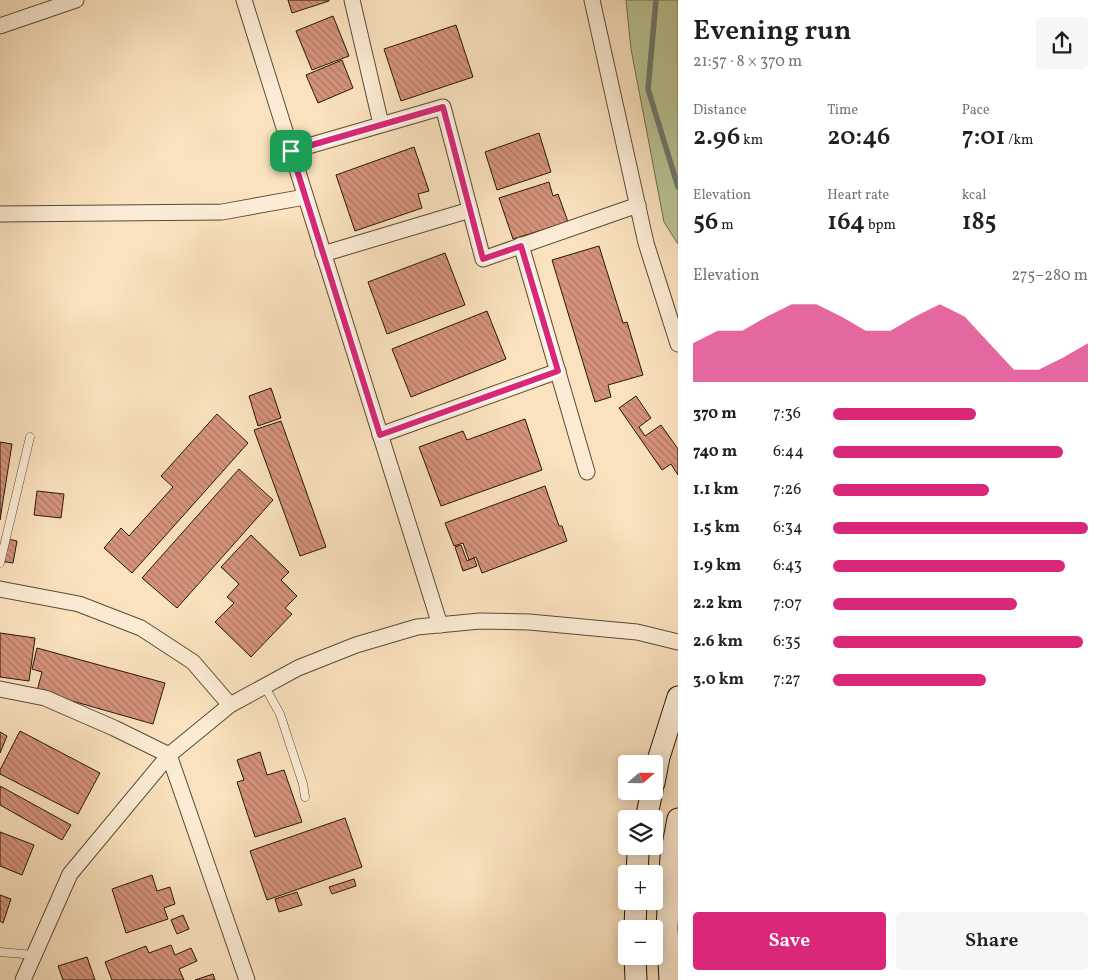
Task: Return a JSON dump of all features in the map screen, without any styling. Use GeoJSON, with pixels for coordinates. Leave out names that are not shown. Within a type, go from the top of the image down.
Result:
{"type":"FeatureCollection","features":[{"type":"Feature","properties":{"kind":"street"},"geometry":{"type":"LineString","coordinates":[[0,26],[76,0]]}},
{"type":"Feature","properties":{"kind":"street"},"geometry":{"type":"LineString","coordinates":[[244,0],[440,625]]}},
{"type":"Feature","properties":{"kind":"street"},"geometry":{"type":"LineString","coordinates":[[352,0],[382,124]]}},
{"type":"Feature","properties":{"kind":"street"},"geometry":{"type":"LineString","coordinates":[[592,0],[646,243],[678,344]]}},
{"type":"Feature","properties":{"kind":"street"},"geometry":{"type":"LineString","coordinates":[[291,151],[443,107],[483,259],[638,205]]}},
{"type":"Feature","properties":{"kind":"street"},"geometry":{"type":"LineString","coordinates":[[0,214],[222,212],[305,197]]}},
{"type":"Feature","properties":{"kind":"street"},"geometry":{"type":"LineString","coordinates":[[323,254],[470,210]]}},
{"type":"Feature","properties":{"kind":"street"},"geometry":{"type":"LineString","coordinates":[[521,246],[588,472]]}},
{"type":"Feature","properties":{"kind":"street"},"geometry":{"type":"LineString","coordinates":[[380,435],[558,371]]}},
{"type":"Feature","properties":{"kind":"street"},"geometry":{"type":"LineString","coordinates":[[0,589],[79,604],[141,628],[192,662],[230,705]]}},
{"type":"Feature","properties":{"kind":"street"},"geometry":{"type":"LineString","coordinates":[[23,980],[70,874],[169,755],[230,705],[298,668],[356,645],[417,627],[480,621],[530,622],[637,632],[678,642]]}},
{"type":"Feature","properties":{"kind":"street"},"geometry":{"type":"LineString","coordinates":[[0,688],[44,698],[114,728],[169,755],[247,980]]}},
{"type":"Feature","properties":{"kind":"street"},"geometry":{"type":"LineString","coordinates":[[660,755],[678,697]]}},
{"type":"Feature","properties":{"kind":"street"},"geometry":{"type":"LineString","coordinates":[[670,980],[668,919],[671,856],[678,819]]}},
{"type":"Feature","properties":{"kind":"street"},"geometry":{"type":"LineString","coordinates":[[635,965],[636,980]]}},
{"type":"Feature","properties":{"kind":"lane"},"geometry":{"type":"LineString","coordinates":[[0,563],[30,437]]}},
{"type":"Feature","properties":{"kind":"lane"},"geometry":{"type":"LineString","coordinates":[[264,687],[280,714],[303,784],[305,797]]}},
{"type":"Feature","properties":{"kind":"lane"},"geometry":{"type":"LineString","coordinates":[[0,952],[34,955]]}},
{"type":"Feature","properties":{"kind":"green space"},"geometry":{"type":"Polygon","coordinates":[[[626,0],[678,0],[678,244],[664,222],[631,49],[626,0]]]}},
{"type":"Feature","properties":{"kind":"building"},"geometry":{"type":"Polygon","coordinates":[[[288,0],[329,0],[329,1],[292,13],[288,0]]]}},
{"type":"Feature","properties":{"kind":"building"},"geometry":{"type":"Polygon","coordinates":[[[333,16],[349,56],[312,70],[296,31],[333,16]]]}},
{"type":"Feature","properties":{"kind":"building"},"geometry":{"type":"Polygon","coordinates":[[[456,25],[473,77],[401,101],[384,49],[456,25]]]}},
{"type":"Feature","properties":{"kind":"building"},"geometry":{"type":"Polygon","coordinates":[[[342,60],[353,88],[318,103],[306,75],[342,60]]]}},
{"type":"Feature","properties":{"kind":"building"},"geometry":{"type":"Polygon","coordinates":[[[539,133],[551,172],[497,190],[485,152],[539,133]]]}},
{"type":"Feature","properties":{"kind":"building"},"geometry":{"type":"Polygon","coordinates":[[[414,147],[429,191],[418,194],[422,208],[355,231],[336,175],[414,147]]]}},
{"type":"Feature","properties":{"kind":"building"},"geometry":{"type":"Polygon","coordinates":[[[549,182],[553,196],[558,194],[568,222],[513,239],[499,198],[549,182]]]}},
{"type":"Feature","properties":{"kind":"building"},"geometry":{"type":"Polygon","coordinates":[[[599,246],[623,323],[627,322],[643,375],[608,385],[611,397],[595,402],[552,260],[599,246]]]}},
{"type":"Feature","properties":{"kind":"building"},"geometry":{"type":"Polygon","coordinates":[[[445,253],[465,305],[387,334],[368,282],[445,253]]]}},
{"type":"Feature","properties":{"kind":"building"},"geometry":{"type":"Polygon","coordinates":[[[487,311],[506,359],[411,397],[392,349],[487,311]]]}},
{"type":"Feature","properties":{"kind":"building"},"geometry":{"type":"Polygon","coordinates":[[[271,388],[281,418],[258,426],[249,396],[271,388]]]}},
{"type":"Feature","properties":{"kind":"building"},"geometry":{"type":"Polygon","coordinates":[[[636,396],[651,418],[639,427],[645,436],[661,425],[678,449],[678,475],[671,464],[662,470],[619,408],[636,396]]]}},
{"type":"Feature","properties":{"kind":"building"},"geometry":{"type":"Polygon","coordinates":[[[217,414],[248,443],[132,573],[104,548],[121,528],[129,536],[173,487],[161,476],[217,414]]]}},
{"type":"Feature","properties":{"kind":"building"},"geometry":{"type":"Polygon","coordinates":[[[525,419],[542,470],[441,506],[419,447],[463,431],[467,440],[525,419]]]}},
{"type":"Feature","properties":{"kind":"building"},"geometry":{"type":"Polygon","coordinates":[[[281,421],[326,547],[300,556],[254,430],[281,421]]]}},
{"type":"Feature","properties":{"kind":"building"},"geometry":{"type":"Polygon","coordinates":[[[0,442],[12,444],[0,520],[0,442]]]}},
{"type":"Feature","properties":{"kind":"building"},"geometry":{"type":"Polygon","coordinates":[[[239,469],[273,500],[177,608],[142,578],[239,469]]]}},
{"type":"Feature","properties":{"kind":"building"},"geometry":{"type":"Polygon","coordinates":[[[545,486],[559,526],[562,526],[567,541],[482,573],[476,557],[469,560],[463,543],[454,546],[445,523],[545,486]]]}},
{"type":"Feature","properties":{"kind":"building"},"geometry":{"type":"Polygon","coordinates":[[[37,491],[64,494],[61,518],[34,515],[37,491]]]}},
{"type":"Feature","properties":{"kind":"building"},"geometry":{"type":"Polygon","coordinates":[[[251,535],[289,572],[281,580],[297,596],[285,608],[292,614],[251,657],[215,622],[234,603],[227,597],[239,584],[221,567],[251,535]]]}},
{"type":"Feature","properties":{"kind":"building"},"geometry":{"type":"Polygon","coordinates":[[[3,538],[17,541],[13,563],[0,561],[3,538]]]}},
{"type":"Feature","properties":{"kind":"building"},"geometry":{"type":"Polygon","coordinates":[[[461,545],[467,561],[474,558],[477,566],[463,571],[455,547],[461,545]]]}},
{"type":"Feature","properties":{"kind":"building"},"geometry":{"type":"Polygon","coordinates":[[[0,633],[35,638],[29,681],[0,677],[0,633]]]}},
{"type":"Feature","properties":{"kind":"building"},"geometry":{"type":"Polygon","coordinates":[[[37,648],[165,683],[153,724],[37,691],[42,672],[32,669],[37,648]]]}},
{"type":"Feature","properties":{"kind":"building"},"geometry":{"type":"Polygon","coordinates":[[[20,731],[100,773],[78,814],[0,774],[0,770],[20,731]]]}},
{"type":"Feature","properties":{"kind":"building"},"geometry":{"type":"Polygon","coordinates":[[[0,732],[7,736],[0,753],[0,732]]]}},
{"type":"Feature","properties":{"kind":"building"},"geometry":{"type":"Polygon","coordinates":[[[260,752],[267,775],[284,770],[302,822],[255,837],[237,782],[244,780],[237,760],[260,752]]]}},
{"type":"Feature","properties":{"kind":"building"},"geometry":{"type":"Polygon","coordinates":[[[0,786],[71,825],[62,840],[0,805],[0,786]]]}},
{"type":"Feature","properties":{"kind":"building"},"geometry":{"type":"Polygon","coordinates":[[[345,818],[362,867],[267,900],[250,851],[345,818]]]}},
{"type":"Feature","properties":{"kind":"building"},"geometry":{"type":"Polygon","coordinates":[[[0,832],[34,845],[22,875],[0,866],[0,832]]]}},
{"type":"Feature","properties":{"kind":"building"},"geometry":{"type":"Polygon","coordinates":[[[152,875],[157,891],[170,887],[175,904],[164,908],[168,919],[126,933],[112,889],[152,875]]]}},
{"type":"Feature","properties":{"kind":"building"},"geometry":{"type":"Polygon","coordinates":[[[354,879],[356,886],[332,894],[329,887],[354,879]]]}},
{"type":"Feature","properties":{"kind":"building"},"geometry":{"type":"Polygon","coordinates":[[[297,892],[302,905],[279,912],[275,899],[297,892]]]}},
{"type":"Feature","properties":{"kind":"building"},"geometry":{"type":"Polygon","coordinates":[[[0,895],[11,899],[3,923],[0,921],[0,895]]]}},
{"type":"Feature","properties":{"kind":"building"},"geometry":{"type":"Polygon","coordinates":[[[183,915],[189,929],[177,934],[171,920],[183,915]]]}},
{"type":"Feature","properties":{"kind":"building"},"geometry":{"type":"Polygon","coordinates":[[[171,945],[175,955],[191,948],[197,961],[179,969],[184,980],[112,980],[105,962],[146,946],[149,953],[171,945]]]}},
{"type":"Feature","properties":{"kind":"building"},"geometry":{"type":"Polygon","coordinates":[[[87,957],[95,980],[63,980],[58,966],[87,957]]]}},
{"type":"Feature","properties":{"kind":"building"},"geometry":{"type":"Polygon","coordinates":[[[213,974],[215,980],[195,980],[213,974]]]}},
{"type":"Feature","properties":{"kind":"waterway"},"geometry":{"type":"LineString","coordinates":[[656,0],[648,89],[678,187]]}},
{"type":"Feature","properties":{"kind":"route"},"geometry":{"type":"LineString","coordinates":[[443,107],[483,259],[521,246],[558,371],[380,435],[291,151],[443,107]]}}]}
